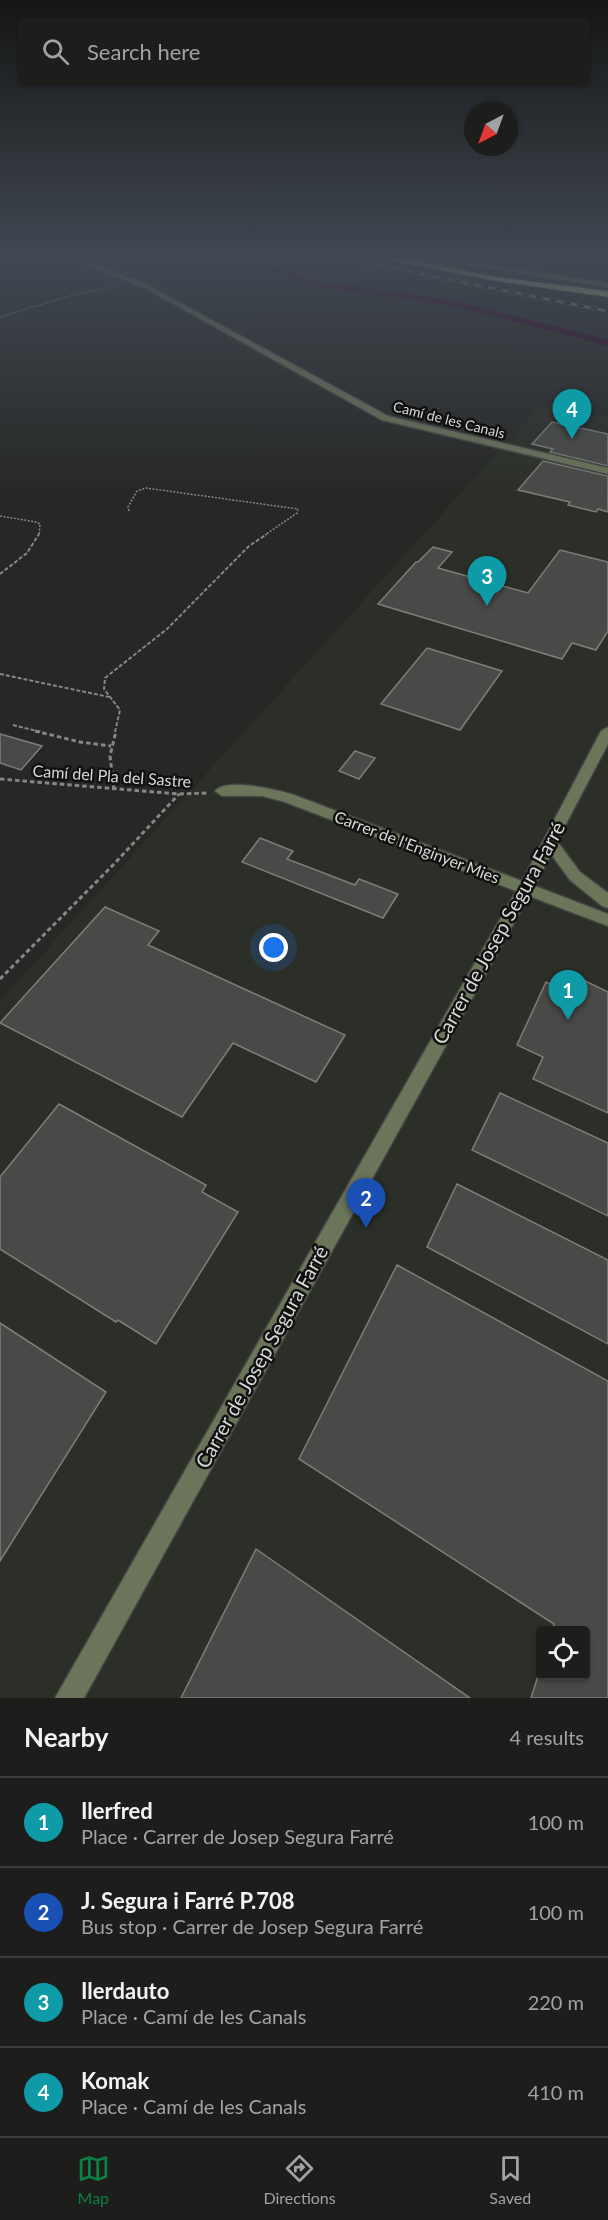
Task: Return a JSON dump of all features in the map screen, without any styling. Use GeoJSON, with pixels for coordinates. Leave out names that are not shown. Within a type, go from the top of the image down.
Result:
{"type":"FeatureCollection","features":[{"type":"Feature","properties":{"kind":"street","name":"Camí de les Canals"},"geometry":{"type":"LineString","coordinates":[[235,335],[385,418],[608,471]]}},
{"type":"Feature","properties":{"kind":"street","name":"Carrer de Josep Segura Farré"},"geometry":{"type":"LineString","coordinates":[[69,1698],[525,889],[608,731]]}},
{"type":"Feature","properties":{"kind":"street","name":"Carrer de l'Enginyer Mies"},"geometry":{"type":"LineString","coordinates":[[222,791],[262,791],[289,798],[608,920]]}},
{"type":"Feature","properties":{"kind":"street"},"geometry":{"type":"LineString","coordinates":[[549,841],[575,876],[608,902]]}},
{"type":"Feature","properties":{"kind":"path"},"geometry":{"type":"LineString","coordinates":[[114,789],[110,767],[111,746],[120,710],[103,686],[111,672],[167,629],[249,546],[297,513],[298,509],[146,488],[135,493],[128,507],[129,511]]}},
{"type":"Feature","properties":{"kind":"path"},"geometry":{"type":"LineString","coordinates":[[0,516],[36,522],[40,525],[41,530],[30,549],[0,574]]}},
{"type":"Feature","properties":{"kind":"path"},"geometry":{"type":"LineString","coordinates":[[0,675],[111,697]]}},
{"type":"Feature","properties":{"kind":"path"},"geometry":{"type":"LineString","coordinates":[[14,725],[80,742],[111,746]]}},
{"type":"Feature","properties":{"kind":"path","name":"Camí del Pla del Sastre"},"geometry":{"type":"LineString","coordinates":[[0,779],[197,795],[222,791]]}},
{"type":"Feature","properties":{"kind":"path"},"geometry":{"type":"LineString","coordinates":[[0,979],[115,863],[179,794]]}},
{"type":"Feature","properties":{"kind":"shaded area"},"geometry":{"type":"Polygon","coordinates":[[[540,406],[608,417],[608,1698],[0,1698],[0,1001],[540,406]]]}},
{"type":"Feature","properties":{"kind":"building"},"geometry":{"type":"Polygon","coordinates":[[[552,422],[608,434],[608,466],[550,452],[553,449],[532,444],[552,422]]]}},
{"type":"Feature","properties":{"kind":"building"},"geometry":{"type":"Polygon","coordinates":[[[543,461],[608,476],[608,512],[598,509],[596,512],[568,505],[570,502],[518,490],[543,461]]]}},
{"type":"Feature","properties":{"kind":"building"},"geometry":{"type":"Polygon","coordinates":[[[433,547],[452,552],[438,568],[528,593],[560,550],[608,562],[608,631],[596,650],[572,643],[562,659],[378,604],[416,562],[433,547]]]}},
{"type":"Feature","properties":{"kind":"building"},"geometry":{"type":"Polygon","coordinates":[[[427,648],[502,671],[460,730],[381,704],[427,648]]]}},
{"type":"Feature","properties":{"kind":"building"},"geometry":{"type":"Polygon","coordinates":[[[0,734],[42,746],[21,770],[0,763],[0,734]]]}},
{"type":"Feature","properties":{"kind":"building"},"geometry":{"type":"Polygon","coordinates":[[[355,751],[375,758],[359,779],[339,771],[355,751]]]}},
{"type":"Feature","properties":{"kind":"building"},"geometry":{"type":"Polygon","coordinates":[[[260,838],[293,851],[287,859],[355,885],[359,879],[398,894],[383,918],[242,862],[260,838]]]}},
{"type":"Feature","properties":{"kind":"building"},"geometry":{"type":"Polygon","coordinates":[[[105,907],[159,931],[148,945],[345,1035],[316,1082],[233,1043],[182,1117],[0,1023],[105,907]]]}},
{"type":"Feature","properties":{"kind":"building"},"geometry":{"type":"Polygon","coordinates":[[[577,977],[608,992],[608,1113],[533,1079],[543,1057],[517,1045],[546,982],[571,994],[577,977]]]}},
{"type":"Feature","properties":{"kind":"building"},"geometry":{"type":"Polygon","coordinates":[[[500,1093],[608,1143],[608,1216],[472,1150],[500,1093]]]}},
{"type":"Feature","properties":{"kind":"building"},"geometry":{"type":"Polygon","coordinates":[[[59,1104],[206,1185],[202,1192],[238,1212],[156,1344],[118,1320],[116,1322],[0,1249],[0,1177],[59,1104]]]}},
{"type":"Feature","properties":{"kind":"building"},"geometry":{"type":"Polygon","coordinates":[[[457,1184],[608,1260],[608,1344],[427,1247],[457,1184]]]}},
{"type":"Feature","properties":{"kind":"building"},"geometry":{"type":"Polygon","coordinates":[[[397,1265],[608,1381],[608,1698],[531,1698],[537,1680],[590,1680],[590,1626],[553,1626],[554,1624],[299,1459],[397,1265]]]}},
{"type":"Feature","properties":{"kind":"building"},"geometry":{"type":"Polygon","coordinates":[[[0,1323],[106,1392],[0,1561],[0,1323]]]}},
{"type":"Feature","properties":{"kind":"building"},"geometry":{"type":"Polygon","coordinates":[[[256,1549],[470,1698],[181,1698],[256,1549]]]}},
{"type":"Feature","properties":{"kind":"waterway"},"geometry":{"type":"LineString","coordinates":[[578,335],[608,343]]}},
{"type":"Feature","properties":{"kind":"place","name":"Komak"},"geometry":{"type":"Point","coordinates":[572,439]}},
{"type":"Feature","properties":{"kind":"place","name":"Ilerdauto"},"geometry":{"type":"Point","coordinates":[487,606]}},
{"type":"Feature","properties":{"kind":"place","name":"Ilerfred"},"geometry":{"type":"Point","coordinates":[568,1020]}},
{"type":"Feature","properties":{"kind":"place","name":"J. Segura i Farré P.708"},"geometry":{"type":"Point","coordinates":[366,1228]}}]}
